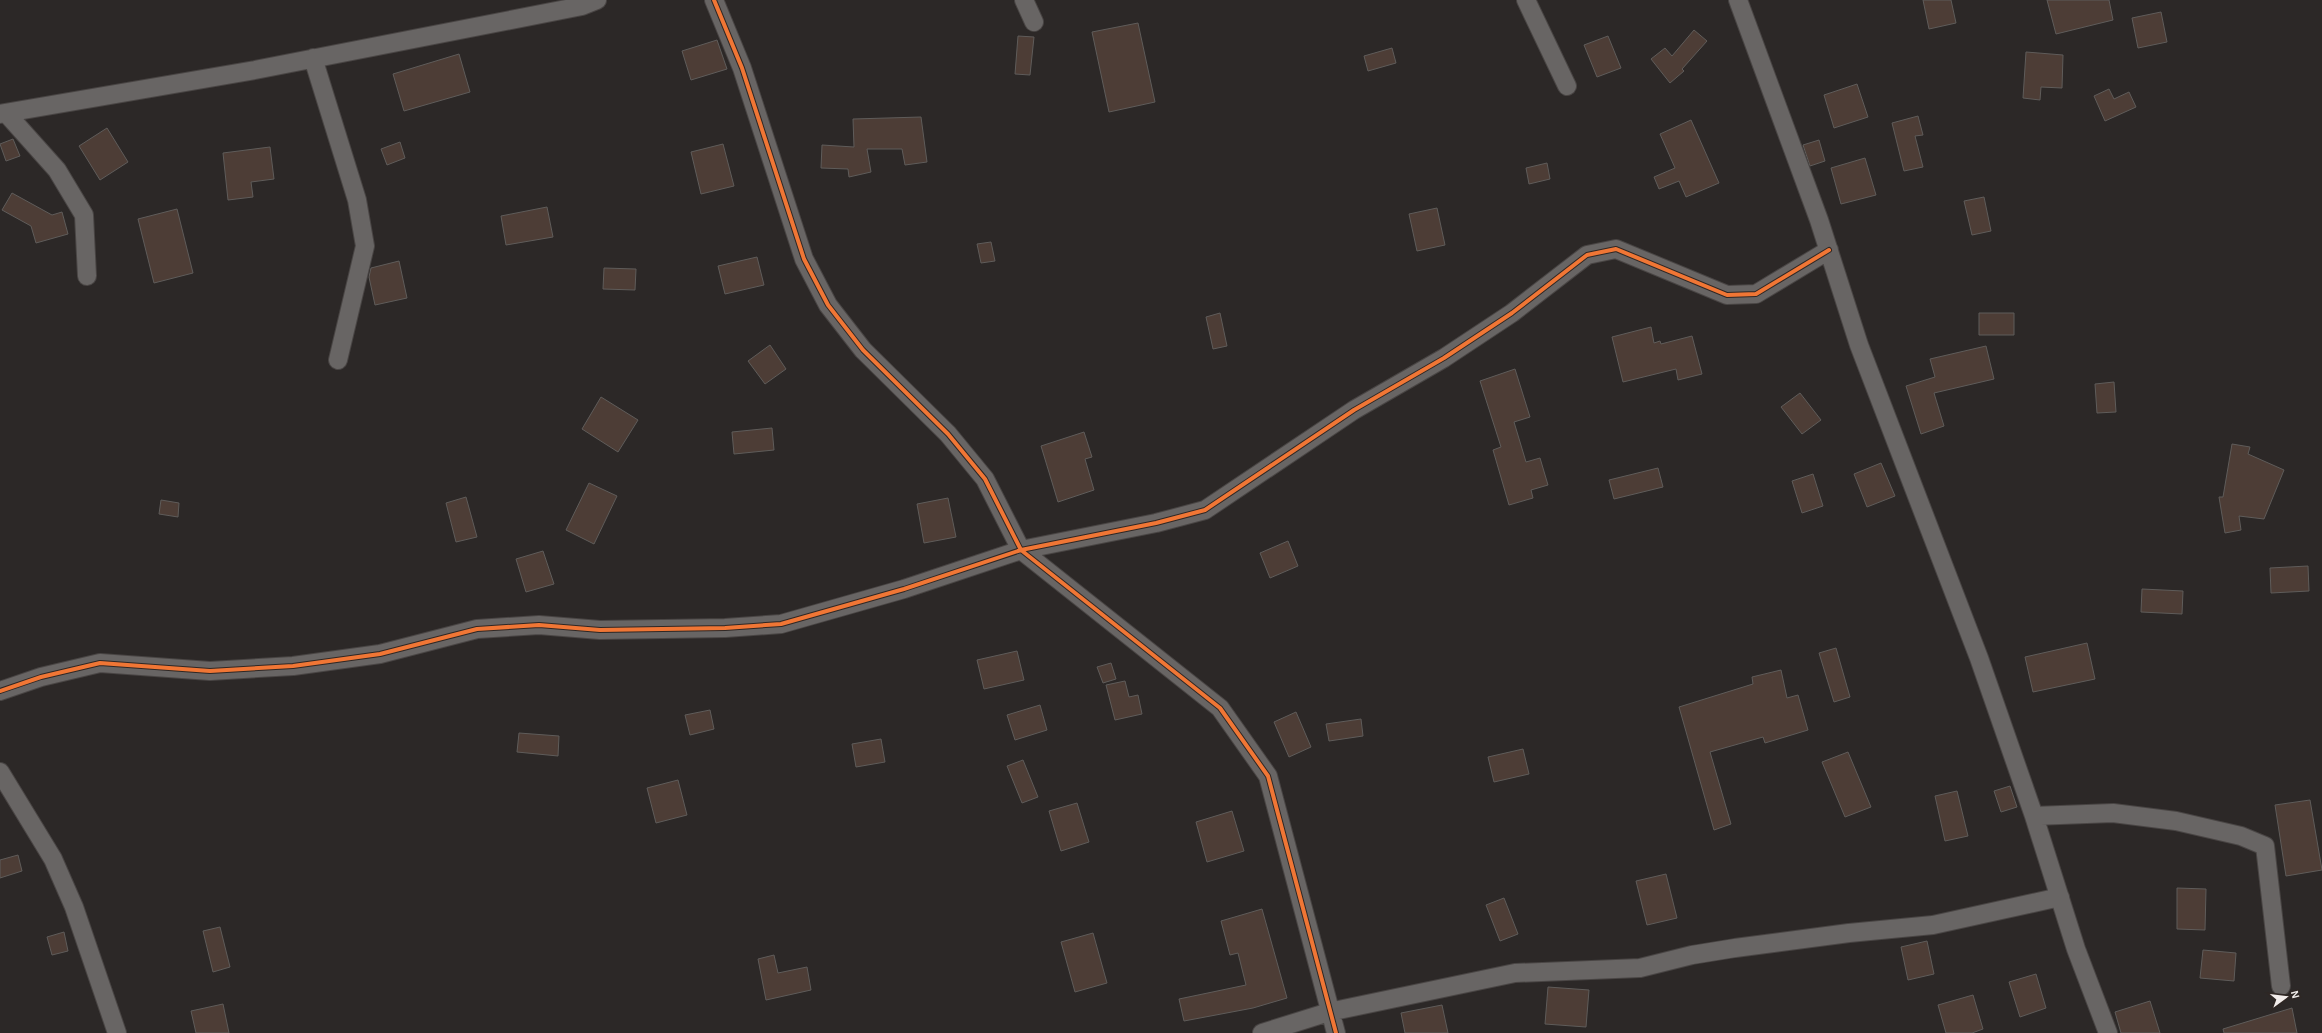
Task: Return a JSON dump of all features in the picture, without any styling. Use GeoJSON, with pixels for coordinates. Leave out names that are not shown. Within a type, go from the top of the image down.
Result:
{"type":"FeatureCollection","features":[{"type":"Feature","properties":{"kind":"street"},"geometry":{"type":"LineString","coordinates":[[3,113],[313,58],[582,6],[597,0]]}},
{"type":"Feature","properties":{"kind":"street"},"geometry":{"type":"LineString","coordinates":[[714,0],[742,68],[804,259],[828,305],[863,350],[948,434],[985,479],[1021,550],[1220,708],[1268,776],[1329,1012],[1336,1033]]}},
{"type":"Feature","properties":{"kind":"street"},"geometry":{"type":"LineString","coordinates":[[1024,0],[1034,22]]}},
{"type":"Feature","properties":{"kind":"street"},"geometry":{"type":"LineString","coordinates":[[1526,0],[1567,86]]}},
{"type":"Feature","properties":{"kind":"street"},"geometry":{"type":"LineString","coordinates":[[1738,0],[1829,250],[1859,345],[1979,658],[2034,816],[2076,949],[2108,1033]]}},
{"type":"Feature","properties":{"kind":"street"},"geometry":{"type":"LineString","coordinates":[[313,58],[357,200],[365,246],[338,360]]}},
{"type":"Feature","properties":{"kind":"street"},"geometry":{"type":"LineString","coordinates":[[3,113],[57,170],[84,215],[87,276]]}},
{"type":"Feature","properties":{"kind":"street"},"geometry":{"type":"LineString","coordinates":[[0,691],[41,677],[100,663],[210,671],[293,666],[380,654],[477,629],[539,625],[600,630],[725,628],[781,624],[904,589],[1021,550],[1156,523],[1205,510],[1354,410],[1444,358],[1506,317],[1587,255],[1616,249],[1727,294],[1756,294],[1829,250]]}},
{"type":"Feature","properties":{"kind":"street"},"geometry":{"type":"LineString","coordinates":[[0,772],[54,859],[74,907],[117,1033]]}},
{"type":"Feature","properties":{"kind":"street"},"geometry":{"type":"LineString","coordinates":[[2034,816],[2113,813],[2176,821],[2241,836],[2265,846],[2281,986]]}},
{"type":"Feature","properties":{"kind":"street"},"geometry":{"type":"LineString","coordinates":[[1262,1033],[1329,1012],[1515,973],[1640,968],[1692,955],[1750,946],[1849,933],[1934,925],[2060,897]]}},
{"type":"Feature","properties":{"kind":"building"},"geometry":{"type":"Polygon","coordinates":[[[1923,0],[1951,0],[1956,23],[1929,29],[1923,0]]]}},
{"type":"Feature","properties":{"kind":"building"},"geometry":{"type":"Polygon","coordinates":[[[2047,0],[2109,0],[2113,20],[2056,34],[2047,0]]]}},
{"type":"Feature","properties":{"kind":"building"},"geometry":{"type":"Polygon","coordinates":[[[2161,12],[2167,42],[2138,48],[2132,18],[2161,12]]]}},
{"type":"Feature","properties":{"kind":"building"},"geometry":{"type":"Polygon","coordinates":[[[1138,23],[1155,102],[1109,112],[1092,32],[1138,23]]]}},
{"type":"Feature","properties":{"kind":"building"},"geometry":{"type":"Polygon","coordinates":[[[1694,30],[1707,41],[1682,69],[1684,71],[1670,83],[1651,59],[1665,48],[1672,56],[1694,30]]]}},
{"type":"Feature","properties":{"kind":"building"},"geometry":{"type":"Polygon","coordinates":[[[1018,36],[1034,37],[1030,75],[1015,74],[1018,36]]]}},
{"type":"Feature","properties":{"kind":"building"},"geometry":{"type":"Polygon","coordinates":[[[1608,36],[1621,68],[1597,77],[1584,45],[1608,36]]]}},
{"type":"Feature","properties":{"kind":"building"},"geometry":{"type":"Polygon","coordinates":[[[717,40],[727,69],[691,80],[682,51],[717,40]]]}},
{"type":"Feature","properties":{"kind":"building"},"geometry":{"type":"Polygon","coordinates":[[[1392,48],[1396,63],[1368,71],[1364,56],[1392,48]]]}},
{"type":"Feature","properties":{"kind":"building"},"geometry":{"type":"Polygon","coordinates":[[[2026,52],[2063,55],[2062,88],[2041,87],[2040,100],[2023,98],[2026,52]]]}},
{"type":"Feature","properties":{"kind":"building"},"geometry":{"type":"Polygon","coordinates":[[[459,54],[470,92],[404,111],[393,74],[459,54]]]}},
{"type":"Feature","properties":{"kind":"building"},"geometry":{"type":"Polygon","coordinates":[[[1857,84],[1868,117],[1834,128],[1824,95],[1857,84]]]}},
{"type":"Feature","properties":{"kind":"building"},"geometry":{"type":"Polygon","coordinates":[[[2109,89],[2114,99],[2129,92],[2136,107],[2105,121],[2094,96],[2109,89]]]}},
{"type":"Feature","properties":{"kind":"building"},"geometry":{"type":"Polygon","coordinates":[[[1918,116],[1923,135],[1915,136],[1923,167],[1904,171],[1892,123],[1918,116]]]}},
{"type":"Feature","properties":{"kind":"building"},"geometry":{"type":"Polygon","coordinates":[[[921,117],[927,162],[905,165],[902,149],[867,149],[871,172],[849,177],[848,169],[821,168],[822,145],[854,147],[853,119],[921,117]]]}},
{"type":"Feature","properties":{"kind":"building"},"geometry":{"type":"Polygon","coordinates":[[[1691,120],[1719,183],[1686,197],[1679,181],[1659,189],[1654,177],[1675,168],[1660,134],[1691,120]]]}},
{"type":"Feature","properties":{"kind":"building"},"geometry":{"type":"Polygon","coordinates":[[[107,128],[128,162],[100,180],[79,146],[107,128]]]}},
{"type":"Feature","properties":{"kind":"building"},"geometry":{"type":"Polygon","coordinates":[[[13,139],[20,156],[6,161],[0,144],[13,139]]]}},
{"type":"Feature","properties":{"kind":"building"},"geometry":{"type":"Polygon","coordinates":[[[1819,140],[1825,161],[1810,166],[1803,145],[1819,140]]]}},
{"type":"Feature","properties":{"kind":"building"},"geometry":{"type":"Polygon","coordinates":[[[400,142],[405,158],[387,165],[381,149],[400,142]]]}},
{"type":"Feature","properties":{"kind":"building"},"geometry":{"type":"Polygon","coordinates":[[[723,144],[734,186],[701,194],[691,152],[723,144]]]}},
{"type":"Feature","properties":{"kind":"building"},"geometry":{"type":"Polygon","coordinates":[[[270,147],[274,179],[251,182],[253,197],[228,200],[223,153],[270,147]]]}},
{"type":"Feature","properties":{"kind":"building"},"geometry":{"type":"Polygon","coordinates":[[[1865,158],[1876,195],[1841,204],[1831,168],[1865,158]]]}},
{"type":"Feature","properties":{"kind":"building"},"geometry":{"type":"Polygon","coordinates":[[[1547,163],[1550,179],[1529,184],[1526,168],[1547,163]]]}},
{"type":"Feature","properties":{"kind":"building"},"geometry":{"type":"Polygon","coordinates":[[[12,193],[52,215],[62,212],[68,234],[36,243],[31,226],[2,210],[12,193]]]}},
{"type":"Feature","properties":{"kind":"building"},"geometry":{"type":"Polygon","coordinates":[[[1984,197],[1991,231],[1972,235],[1964,201],[1984,197]]]}},
{"type":"Feature","properties":{"kind":"building"},"geometry":{"type":"Polygon","coordinates":[[[547,207],[553,237],[506,245],[501,216],[547,207]]]}},
{"type":"Feature","properties":{"kind":"building"},"geometry":{"type":"Polygon","coordinates":[[[1437,208],[1445,245],[1417,251],[1409,214],[1437,208]]]}},
{"type":"Feature","properties":{"kind":"building"},"geometry":{"type":"Polygon","coordinates":[[[177,209],[193,273],[154,283],[138,219],[177,209]]]}},
{"type":"Feature","properties":{"kind":"building"},"geometry":{"type":"Polygon","coordinates":[[[991,242],[995,261],[981,263],[977,244],[991,242]]]}},
{"type":"Feature","properties":{"kind":"building"},"geometry":{"type":"Polygon","coordinates":[[[757,257],[764,285],[725,294],[718,266],[757,257]]]}},
{"type":"Feature","properties":{"kind":"building"},"geometry":{"type":"Polygon","coordinates":[[[399,261],[407,298],[375,305],[369,277],[371,268],[399,261]]]}},
{"type":"Feature","properties":{"kind":"building"},"geometry":{"type":"Polygon","coordinates":[[[604,268],[636,269],[635,290],[603,289],[604,268]]]}},
{"type":"Feature","properties":{"kind":"building"},"geometry":{"type":"Polygon","coordinates":[[[1220,313],[1227,346],[1213,349],[1206,317],[1220,313]]]}},
{"type":"Feature","properties":{"kind":"building"},"geometry":{"type":"Polygon","coordinates":[[[1979,313],[2014,313],[2014,335],[1979,335],[1979,313]]]}},
{"type":"Feature","properties":{"kind":"building"},"geometry":{"type":"Polygon","coordinates":[[[1651,327],[1654,343],[1660,341],[1661,344],[1692,336],[1702,374],[1678,380],[1676,369],[1623,382],[1612,337],[1651,327]]]}},
{"type":"Feature","properties":{"kind":"building"},"geometry":{"type":"Polygon","coordinates":[[[770,345],[786,369],[765,384],[748,361],[770,345]]]}},
{"type":"Feature","properties":{"kind":"building"},"geometry":{"type":"Polygon","coordinates":[[[1986,346],[1994,379],[1934,393],[1944,426],[1921,434],[1906,386],[1935,377],[1930,359],[1986,346]]]}},
{"type":"Feature","properties":{"kind":"building"},"geometry":{"type":"Polygon","coordinates":[[[1515,369],[1530,417],[1514,422],[1526,462],[1540,458],[1548,485],[1531,490],[1533,498],[1509,505],[1493,450],[1501,447],[1480,381],[1515,369]]]}},
{"type":"Feature","properties":{"kind":"building"},"geometry":{"type":"Polygon","coordinates":[[[2114,382],[2116,412],[2097,413],[2095,384],[2114,382]]]}},
{"type":"Feature","properties":{"kind":"building"},"geometry":{"type":"Polygon","coordinates":[[[1800,393],[1821,420],[1802,434],[1781,407],[1800,393]]]}},
{"type":"Feature","properties":{"kind":"building"},"geometry":{"type":"Polygon","coordinates":[[[601,397],[638,420],[618,452],[582,429],[601,397]]]}},
{"type":"Feature","properties":{"kind":"building"},"geometry":{"type":"Polygon","coordinates":[[[772,428],[774,450],[734,454],[732,432],[772,428]]]}},
{"type":"Feature","properties":{"kind":"building"},"geometry":{"type":"Polygon","coordinates":[[[1084,432],[1092,457],[1085,459],[1094,490],[1058,502],[1041,446],[1084,432]]]}},
{"type":"Feature","properties":{"kind":"building"},"geometry":{"type":"Polygon","coordinates":[[[2232,444],[2250,447],[2248,454],[2284,470],[2264,519],[2239,516],[2241,530],[2225,533],[2219,497],[2223,497],[2232,444]]]}},
{"type":"Feature","properties":{"kind":"building"},"geometry":{"type":"Polygon","coordinates":[[[1881,463],[1895,496],[1867,507],[1854,474],[1881,463]]]}},
{"type":"Feature","properties":{"kind":"building"},"geometry":{"type":"Polygon","coordinates":[[[1658,468],[1663,487],[1614,499],[1609,480],[1658,468]]]}},
{"type":"Feature","properties":{"kind":"building"},"geometry":{"type":"Polygon","coordinates":[[[1813,474],[1823,506],[1802,513],[1792,481],[1813,474]]]}},
{"type":"Feature","properties":{"kind":"building"},"geometry":{"type":"Polygon","coordinates":[[[589,483],[617,496],[594,544],[566,530],[589,483]]]}},
{"type":"Feature","properties":{"kind":"building"},"geometry":{"type":"Polygon","coordinates":[[[466,497],[477,537],[456,542],[446,503],[466,497]]]}},
{"type":"Feature","properties":{"kind":"building"},"geometry":{"type":"Polygon","coordinates":[[[948,498],[956,537],[924,543],[917,504],[948,498]]]}},
{"type":"Feature","properties":{"kind":"building"},"geometry":{"type":"Polygon","coordinates":[[[161,500],[179,503],[178,517],[159,514],[161,500]]]}},
{"type":"Feature","properties":{"kind":"building"},"geometry":{"type":"Polygon","coordinates":[[[1288,541],[1298,566],[1270,578],[1260,553],[1288,541]]]}},
{"type":"Feature","properties":{"kind":"building"},"geometry":{"type":"Polygon","coordinates":[[[543,551],[554,584],[526,592],[516,559],[543,551]]]}},
{"type":"Feature","properties":{"kind":"building"},"geometry":{"type":"Polygon","coordinates":[[[2308,566],[2309,591],[2271,593],[2270,568],[2308,566]]]}},
{"type":"Feature","properties":{"kind":"building"},"geometry":{"type":"Polygon","coordinates":[[[2142,589],[2183,591],[2182,614],[2141,612],[2142,589]]]}},
{"type":"Feature","properties":{"kind":"building"},"geometry":{"type":"Polygon","coordinates":[[[2087,643],[2095,679],[2033,692],[2025,657],[2087,643]]]}},
{"type":"Feature","properties":{"kind":"building"},"geometry":{"type":"Polygon","coordinates":[[[1836,648],[1850,697],[1834,702],[1819,653],[1836,648]]]}},
{"type":"Feature","properties":{"kind":"building"},"geometry":{"type":"Polygon","coordinates":[[[1017,651],[1024,680],[984,689],[977,660],[1017,651]]]}},
{"type":"Feature","properties":{"kind":"building"},"geometry":{"type":"Polygon","coordinates":[[[1111,663],[1116,679],[1103,683],[1097,667],[1111,663]]]}},
{"type":"Feature","properties":{"kind":"building"},"geometry":{"type":"Polygon","coordinates":[[[1781,670],[1787,698],[1798,695],[1808,730],[1765,743],[1763,737],[1710,752],[1731,824],[1714,830],[1679,707],[1753,684],[1752,677],[1781,670]]]}},
{"type":"Feature","properties":{"kind":"building"},"geometry":{"type":"Polygon","coordinates":[[[1125,681],[1129,697],[1138,695],[1142,714],[1115,720],[1106,685],[1125,681]]]}},
{"type":"Feature","properties":{"kind":"building"},"geometry":{"type":"Polygon","coordinates":[[[1040,705],[1047,730],[1015,740],[1007,715],[1040,705]]]}},
{"type":"Feature","properties":{"kind":"building"},"geometry":{"type":"Polygon","coordinates":[[[710,710],[714,729],[690,735],[685,715],[710,710]]]}},
{"type":"Feature","properties":{"kind":"building"},"geometry":{"type":"Polygon","coordinates":[[[1296,712],[1311,747],[1289,757],[1274,722],[1296,712]]]}},
{"type":"Feature","properties":{"kind":"building"},"geometry":{"type":"Polygon","coordinates":[[[1361,719],[1363,736],[1329,741],[1326,724],[1361,719]]]}},
{"type":"Feature","properties":{"kind":"building"},"geometry":{"type":"Polygon","coordinates":[[[519,733],[559,736],[558,756],[517,752],[519,733]]]}},
{"type":"Feature","properties":{"kind":"building"},"geometry":{"type":"Polygon","coordinates":[[[881,739],[885,762],[856,767],[852,744],[881,739]]]}},
{"type":"Feature","properties":{"kind":"building"},"geometry":{"type":"Polygon","coordinates":[[[1523,749],[1529,774],[1494,782],[1488,757],[1523,749]]]}},
{"type":"Feature","properties":{"kind":"building"},"geometry":{"type":"Polygon","coordinates":[[[1848,752],[1871,807],[1845,817],[1822,762],[1848,752]]]}},
{"type":"Feature","properties":{"kind":"building"},"geometry":{"type":"Polygon","coordinates":[[[1023,760],[1038,797],[1022,803],[1007,766],[1023,760]]]}},
{"type":"Feature","properties":{"kind":"building"},"geometry":{"type":"Polygon","coordinates":[[[678,780],[687,815],[656,823],[647,788],[678,780]]]}},
{"type":"Feature","properties":{"kind":"building"},"geometry":{"type":"Polygon","coordinates":[[[2010,786],[2017,807],[2001,812],[1994,791],[2010,786]]]}},
{"type":"Feature","properties":{"kind":"building"},"geometry":{"type":"Polygon","coordinates":[[[1957,791],[1968,836],[1945,841],[1935,796],[1957,791]]]}},
{"type":"Feature","properties":{"kind":"building"},"geometry":{"type":"Polygon","coordinates":[[[2310,800],[2322,870],[2286,876],[2275,805],[2310,800]]]}},
{"type":"Feature","properties":{"kind":"building"},"geometry":{"type":"Polygon","coordinates":[[[1077,803],[1089,842],[1061,851],[1049,811],[1077,803]]]}},
{"type":"Feature","properties":{"kind":"building"},"geometry":{"type":"Polygon","coordinates":[[[1232,811],[1244,851],[1207,862],[1196,822],[1232,811]]]}},
{"type":"Feature","properties":{"kind":"building"},"geometry":{"type":"Polygon","coordinates":[[[18,855],[22,871],[0,878],[0,860],[18,855]]]}},
{"type":"Feature","properties":{"kind":"building"},"geometry":{"type":"Polygon","coordinates":[[[1666,874],[1677,918],[1647,925],[1636,881],[1666,874]]]}},
{"type":"Feature","properties":{"kind":"building"},"geometry":{"type":"Polygon","coordinates":[[[2177,888],[2206,889],[2205,930],[2177,929],[2177,888]]]}},
{"type":"Feature","properties":{"kind":"building"},"geometry":{"type":"Polygon","coordinates":[[[1504,898],[1518,934],[1500,941],[1486,905],[1504,898]]]}},
{"type":"Feature","properties":{"kind":"building"},"geometry":{"type":"Polygon","coordinates":[[[1262,909],[1287,998],[1253,1008],[1184,1021],[1179,999],[1246,985],[1238,953],[1230,955],[1221,921],[1262,909]]]}},
{"type":"Feature","properties":{"kind":"building"},"geometry":{"type":"Polygon","coordinates":[[[220,927],[230,967],[213,972],[203,931],[220,927]]]}},
{"type":"Feature","properties":{"kind":"building"},"geometry":{"type":"Polygon","coordinates":[[[64,932],[68,951],[52,955],[47,937],[64,932]]]}},
{"type":"Feature","properties":{"kind":"building"},"geometry":{"type":"Polygon","coordinates":[[[1093,933],[1107,983],[1075,992],[1061,942],[1093,933]]]}},
{"type":"Feature","properties":{"kind":"building"},"geometry":{"type":"Polygon","coordinates":[[[1927,941],[1934,974],[1908,980],[1901,947],[1927,941]]]}},
{"type":"Feature","properties":{"kind":"building"},"geometry":{"type":"Polygon","coordinates":[[[2203,950],[2236,953],[2234,981],[2200,978],[2203,950]]]}},
{"type":"Feature","properties":{"kind":"building"},"geometry":{"type":"Polygon","coordinates":[[[774,955],[778,973],[807,967],[811,990],[766,1000],[758,959],[774,955]]]}},
{"type":"Feature","properties":{"kind":"building"},"geometry":{"type":"Polygon","coordinates":[[[2036,974],[2046,1008],[2020,1017],[2009,982],[2036,974]]]}},
{"type":"Feature","properties":{"kind":"building"},"geometry":{"type":"Polygon","coordinates":[[[1548,987],[1589,990],[1586,1027],[1545,1024],[1548,987]]]}},
{"type":"Feature","properties":{"kind":"building"},"geometry":{"type":"Polygon","coordinates":[[[1973,995],[1983,1029],[1972,1033],[1946,1033],[1938,1005],[1973,995]]]}},
{"type":"Feature","properties":{"kind":"building"},"geometry":{"type":"Polygon","coordinates":[[[2150,1001],[2160,1033],[2121,1033],[2115,1012],[2150,1001]]]}},
{"type":"Feature","properties":{"kind":"building"},"geometry":{"type":"Polygon","coordinates":[[[223,1004],[229,1033],[196,1033],[191,1011],[223,1004]]]}},
{"type":"Feature","properties":{"kind":"building"},"geometry":{"type":"Polygon","coordinates":[[[1442,1005],[1448,1033],[1405,1033],[1401,1013],[1442,1005]]]}},
{"type":"Feature","properties":{"kind":"building"},"geometry":{"type":"Polygon","coordinates":[[[2292,1008],[2297,1033],[2224,1033],[2223,1029],[2292,1008]]]}},
{"type":"Feature","properties":{"kind":"cycle path"},"geometry":{"type":"LineString","coordinates":[[714,0],[742,68],[804,259],[828,305],[863,350],[948,434],[985,479],[1021,550],[1220,708],[1268,776],[1336,1033]]}},
{"type":"Feature","properties":{"kind":"cycle path"},"geometry":{"type":"LineString","coordinates":[[0,691],[41,677],[100,663],[210,671],[293,666],[380,654],[477,629],[539,625],[600,630],[725,628],[781,624],[904,589],[1021,550],[1156,523],[1205,510],[1354,410],[1444,358],[1512,313],[1587,255],[1616,249],[1727,295],[1756,294],[1829,250]]}}]}
